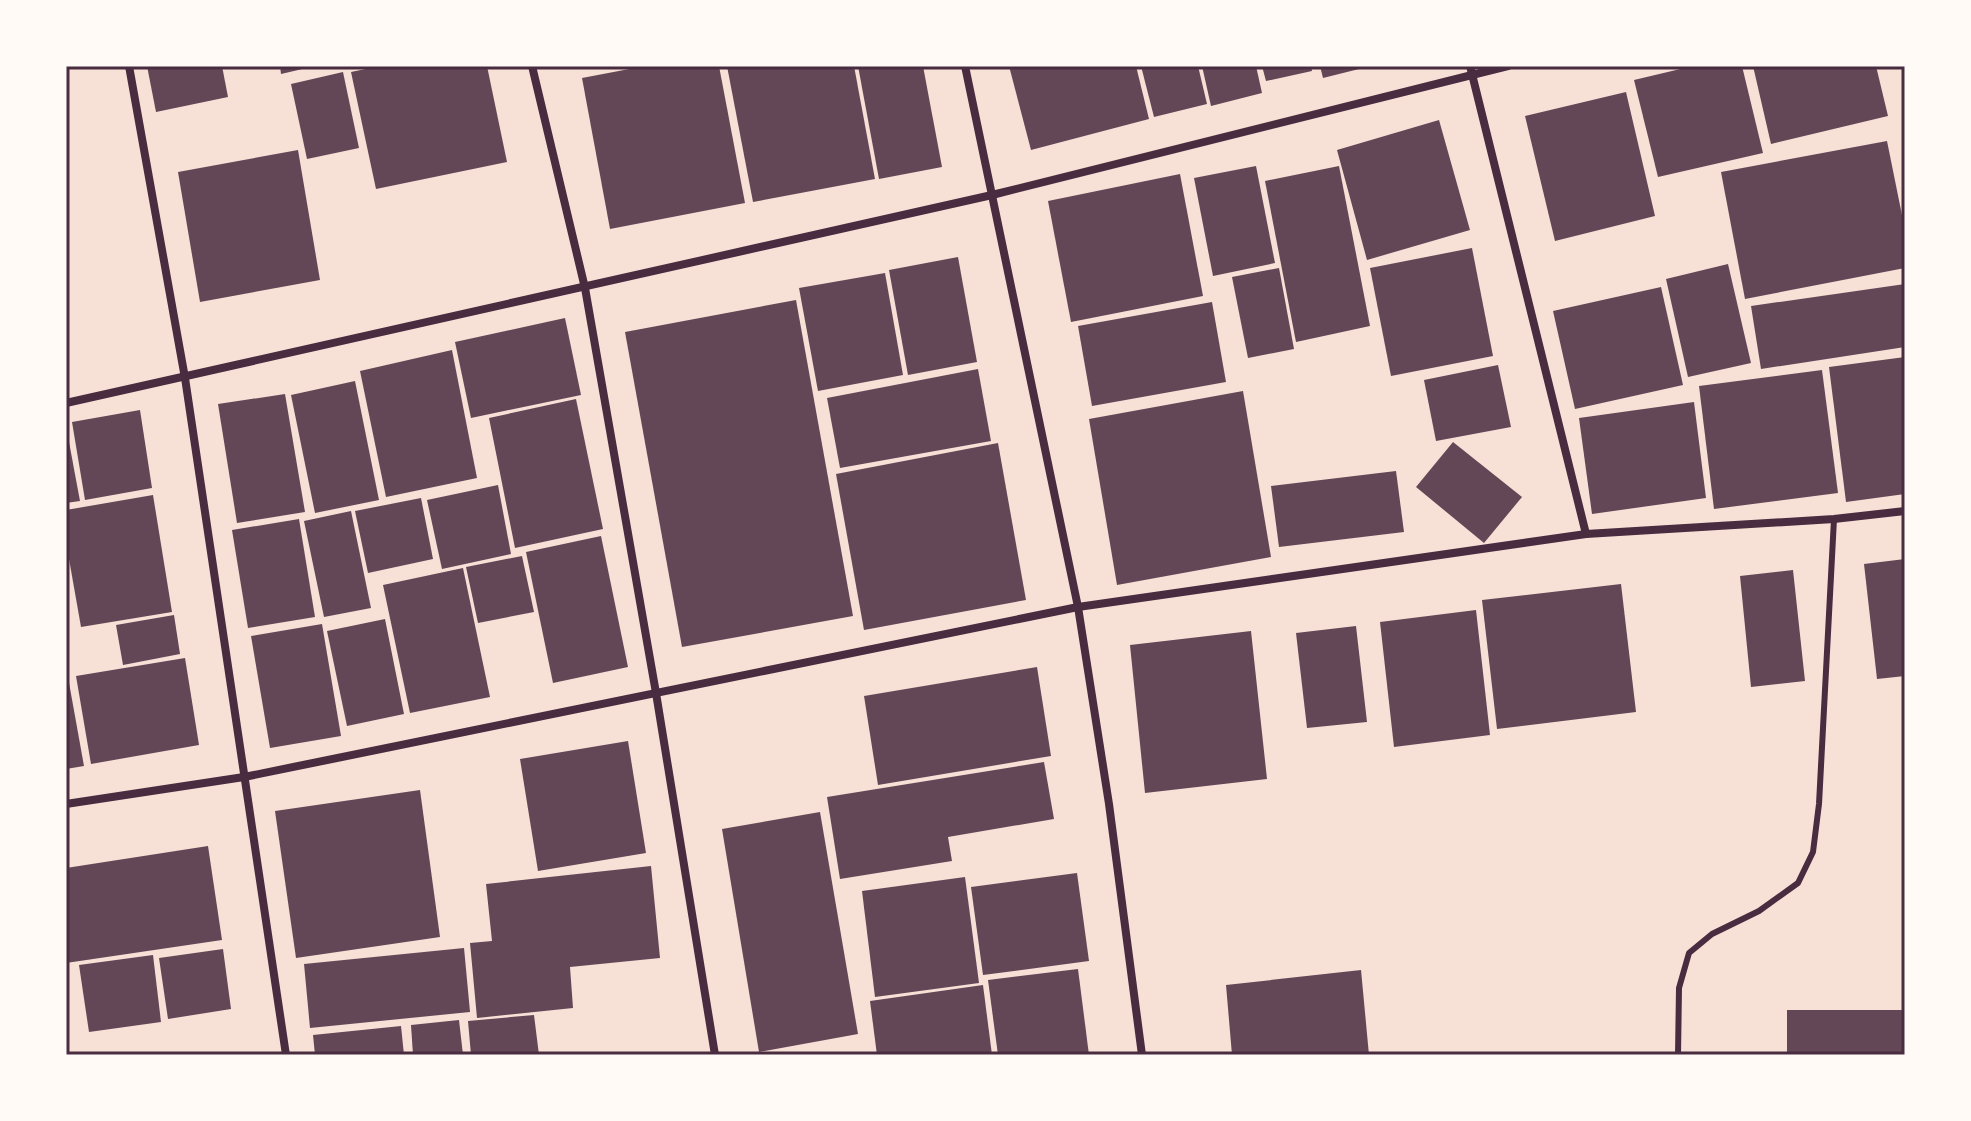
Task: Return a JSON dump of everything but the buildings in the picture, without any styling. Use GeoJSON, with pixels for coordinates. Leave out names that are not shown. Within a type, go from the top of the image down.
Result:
{"type":"FeatureCollection","features":[{"type":"Feature","properties":{"kind":"street"},"geometry":{"type":"LineString","coordinates":[[129,66],[185,378],[286,1055]]}},
{"type":"Feature","properties":{"kind":"street"},"geometry":{"type":"LineString","coordinates":[[532,66],[585,288],[715,1055]]}},
{"type":"Feature","properties":{"kind":"street"},"geometry":{"type":"LineString","coordinates":[[965,66],[1078,607],[1109,804],[1142,1055]]}},
{"type":"Feature","properties":{"kind":"street"},"geometry":{"type":"LineString","coordinates":[[66,403],[992,195],[1471,70],[1508,66]]}},
{"type":"Feature","properties":{"kind":"street"},"geometry":{"type":"LineString","coordinates":[[1471,70],[1586,534]]}},
{"type":"Feature","properties":{"kind":"street"},"geometry":{"type":"LineString","coordinates":[[66,804],[244,777],[1078,607],[1586,534],[1834,519],[1905,511]]}},
{"type":"Feature","properties":{"kind":"lane"},"geometry":{"type":"LineString","coordinates":[[1678,1055],[1679,988],[1689,953],[1712,934],[1759,911],[1798,883],[1813,852],[1819,804],[1834,519]]}}]}
